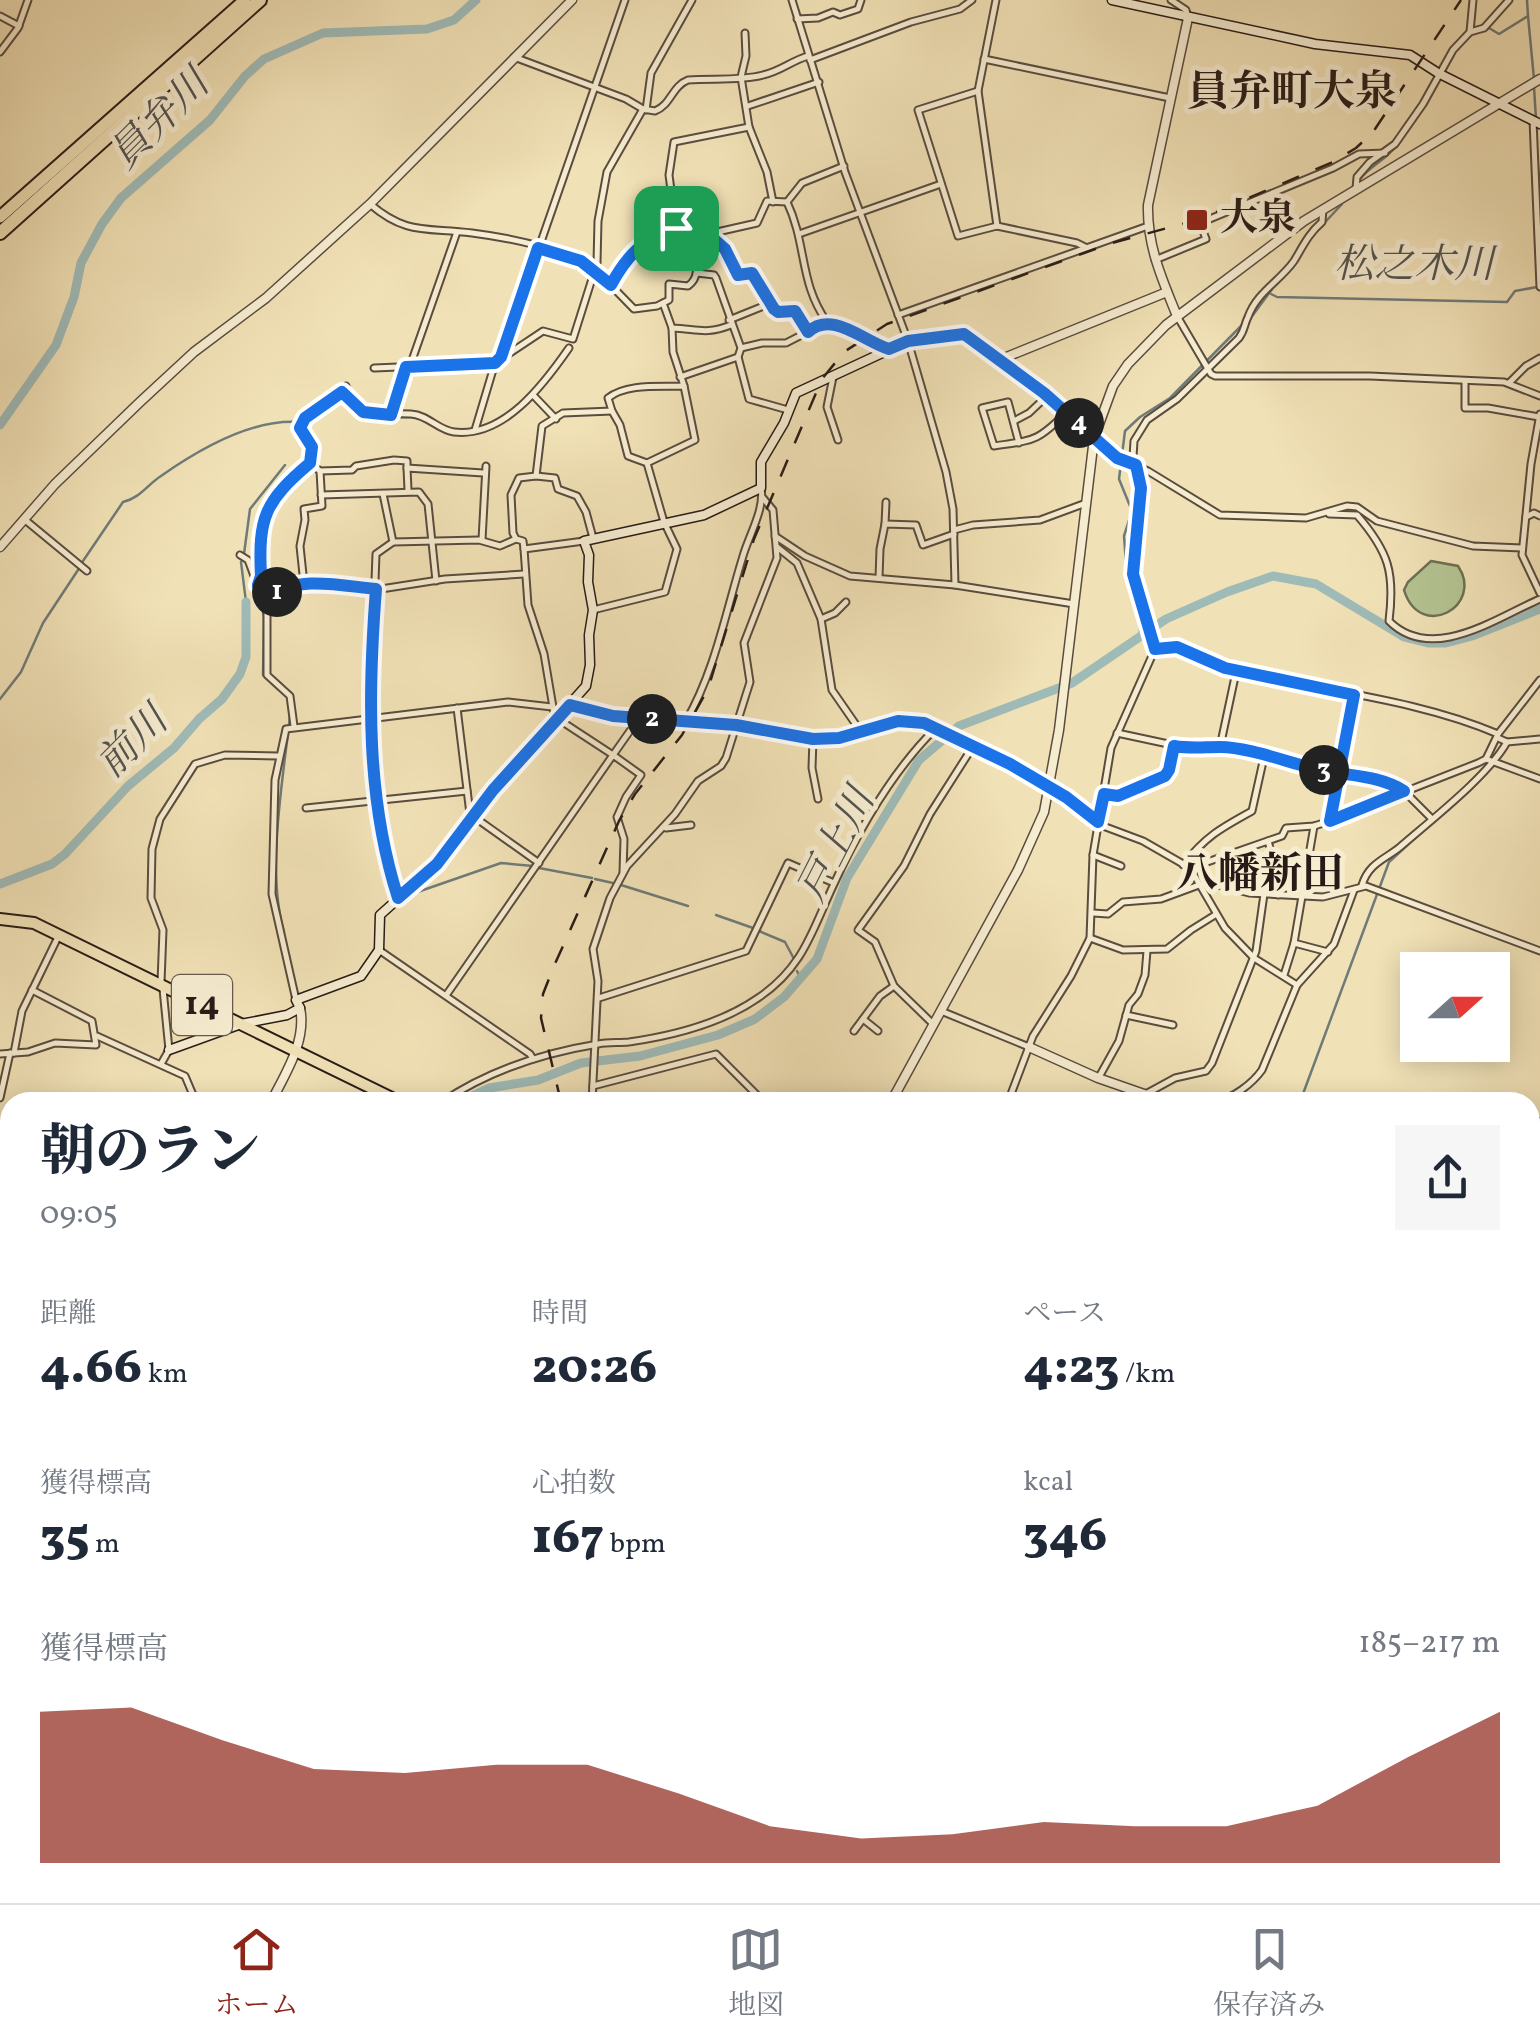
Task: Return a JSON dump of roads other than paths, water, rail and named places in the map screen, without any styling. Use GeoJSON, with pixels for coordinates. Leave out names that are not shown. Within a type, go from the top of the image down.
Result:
{"type":"FeatureCollection","features":[{"type":"Feature","properties":{"kind":"highway"},"geometry":{"type":"LineString","coordinates":[[0,217],[244,0]]}},
{"type":"Feature","properties":{"kind":"highway"},"geometry":{"type":"LineString","coordinates":[[0,236],[264,0]]}},
{"type":"Feature","properties":{"kind":"main road","name":"14"},"geometry":{"type":"LineString","coordinates":[[0,918],[29,921],[379,1092]]}},
{"type":"Feature","properties":{"kind":"street"},"geometry":{"type":"LineString","coordinates":[[0,52],[19,26],[28,0]]}},
{"type":"Feature","properties":{"kind":"street"},"geometry":{"type":"LineString","coordinates":[[0,547],[82,458],[180,364],[266,298],[370,204],[572,0]]}},
{"type":"Feature","properties":{"kind":"street"},"geometry":{"type":"LineString","coordinates":[[501,357],[625,0]]}},
{"type":"Feature","properties":{"kind":"street"},"geometry":{"type":"LineString","coordinates":[[475,430],[495,363],[501,357],[543,331],[573,339],[597,263],[598,221],[607,172],[644,110],[651,73],[692,0]]}},
{"type":"Feature","properties":{"kind":"street"},"geometry":{"type":"LineString","coordinates":[[792,0],[844,166],[908,341],[946,472],[954,532],[955,585]]}},
{"type":"Feature","properties":{"kind":"street"},"geometry":{"type":"LineString","coordinates":[[797,19],[818,18],[833,12],[840,15],[858,9],[861,0]]}},
{"type":"Feature","properties":{"kind":"street"},"geometry":{"type":"LineString","coordinates":[[514,57],[626,98],[644,110],[662,108],[676,88],[688,80],[757,77],[781,71],[796,59],[960,10],[972,0]]}},
{"type":"Feature","properties":{"kind":"street"},"geometry":{"type":"LineString","coordinates":[[996,0],[978,91],[997,226]]}},
{"type":"Feature","properties":{"kind":"street"},"geometry":{"type":"LineString","coordinates":[[1112,0],[1315,44],[1410,55],[1536,122],[1540,287]]}},
{"type":"Feature","properties":{"kind":"street"},"geometry":{"type":"LineString","coordinates":[[1170,0],[1186,10],[1188,18],[1148,205],[1148,226],[1154,260],[1176,316],[1215,376],[1370,376],[1510,383],[1540,396]]}},
{"type":"Feature","properties":{"kind":"street"},"geometry":{"type":"LineString","coordinates":[[1470,32],[1473,0]]}},
{"type":"Feature","properties":{"kind":"street"},"geometry":{"type":"LineString","coordinates":[[1356,190],[1356,177],[1395,144],[1453,50],[1470,32],[1484,28],[1509,0]]}},
{"type":"Feature","properties":{"kind":"street"},"geometry":{"type":"LineString","coordinates":[[0,16],[19,26]]}},
{"type":"Feature","properties":{"kind":"street"},"geometry":{"type":"LineString","coordinates":[[746,34],[746,56],[740,77],[749,127],[774,202]]}},
{"type":"Feature","properties":{"kind":"street"},"geometry":{"type":"LineString","coordinates":[[984,60],[1170,98]]}},
{"type":"Feature","properties":{"kind":"street"},"geometry":{"type":"LineString","coordinates":[[896,1092],[1018,870],[1044,812],[1062,704],[1094,438],[1104,406],[1128,364],[1176,316],[1323,209],[1536,81]]}},
{"type":"Feature","properties":{"kind":"street"},"geometry":{"type":"LineString","coordinates":[[748,106],[818,82]]}},
{"type":"Feature","properties":{"kind":"street"},"geometry":{"type":"LineString","coordinates":[[978,91],[918,110],[959,236],[997,226],[1085,247]]}},
{"type":"Feature","properties":{"kind":"street"},"geometry":{"type":"LineString","coordinates":[[676,228],[669,175],[674,142],[749,127]]}},
{"type":"Feature","properties":{"kind":"street"},"geometry":{"type":"LineString","coordinates":[[1154,260],[1206,239],[1200,224],[1359,154],[1385,153]]}},
{"type":"Feature","properties":{"kind":"street"},"geometry":{"type":"LineString","coordinates":[[611,285],[640,245],[656,234],[676,228],[691,236],[757,223],[767,201],[786,202],[802,184],[844,166]]}},
{"type":"Feature","properties":{"kind":"street"},"geometry":{"type":"LineString","coordinates":[[799,234],[941,184]]}},
{"type":"Feature","properties":{"kind":"street"},"geometry":{"type":"LineString","coordinates":[[786,202],[799,234],[812,300],[826,322]]}},
{"type":"Feature","properties":{"kind":"street"},"geometry":{"type":"LineString","coordinates":[[370,204],[387,219],[407,228],[457,232],[581,261],[596,270],[634,308],[663,303],[669,300],[670,284],[688,286],[696,280],[691,236]]}},
{"type":"Feature","properties":{"kind":"street"},"geometry":{"type":"LineString","coordinates":[[1012,1092],[1029,1047],[1090,938],[1093,855],[1110,748],[1155,649],[1133,574],[1141,488],[1132,463],[1140,427],[1167,407],[1206,365],[1220,359],[1265,290],[1292,263],[1322,222],[1323,209]]}},
{"type":"Feature","properties":{"kind":"street"},"geometry":{"type":"LineString","coordinates":[[898,315],[1148,226]]}},
{"type":"Feature","properties":{"kind":"street"},"geometry":{"type":"LineString","coordinates":[[391,415],[457,232]]}},
{"type":"Feature","properties":{"kind":"street"},"geometry":{"type":"LineString","coordinates":[[708,234],[725,249],[738,275],[752,273],[778,312],[795,311],[808,332]]}},
{"type":"Feature","properties":{"kind":"street"},"geometry":{"type":"LineString","coordinates":[[698,273],[714,274],[716,278],[741,348],[738,357],[749,399],[788,410]]}},
{"type":"Feature","properties":{"kind":"street"},"geometry":{"type":"LineString","coordinates":[[999,360],[1167,292]]}},
{"type":"Feature","properties":{"kind":"street"},"geometry":{"type":"LineString","coordinates":[[663,303],[672,328],[672,352],[684,386],[695,440],[647,463],[628,456],[608,398],[611,394],[634,388],[684,386]]}},
{"type":"Feature","properties":{"kind":"street"},"geometry":{"type":"LineString","coordinates":[[672,328],[695,328],[710,333],[771,303]]}},
{"type":"Feature","properties":{"kind":"street"},"geometry":{"type":"LineString","coordinates":[[741,348],[786,343],[826,322],[889,349]]}},
{"type":"Feature","properties":{"kind":"street"},"geometry":{"type":"LineString","coordinates":[[686,721],[710,669],[762,493],[762,462],[796,393],[908,341],[961,334],[1047,396],[1120,460],[1228,517],[1306,518],[1347,506],[1357,507],[1376,521],[1473,546],[1522,548]]}},
{"type":"Feature","properties":{"kind":"street"},"geometry":{"type":"LineString","coordinates":[[258,585],[262,514],[310,463],[312,447],[300,428],[305,418],[344,389],[363,412],[424,416],[444,430],[475,430],[506,417],[533,395],[570,348]]}},
{"type":"Feature","properties":{"kind":"street"},"geometry":{"type":"LineString","coordinates":[[680,376],[738,357]]}},
{"type":"Feature","properties":{"kind":"street"},"geometry":{"type":"LineString","coordinates":[[1510,383],[1540,358]]}},
{"type":"Feature","properties":{"kind":"street"},"geometry":{"type":"LineString","coordinates":[[374,368],[495,363]]}},
{"type":"Feature","properties":{"kind":"street"},"geometry":{"type":"LineString","coordinates":[[834,374],[827,407],[838,440]]}},
{"type":"Feature","properties":{"kind":"street"},"geometry":{"type":"LineString","coordinates":[[1326,513],[1357,516],[1382,546],[1392,582],[1389,620],[1401,632],[1457,636],[1540,596],[1525,565],[1522,548],[1540,416],[1465,408],[1464,382]]}},
{"type":"Feature","properties":{"kind":"street"},"geometry":{"type":"LineString","coordinates":[[533,395],[556,419]]}},
{"type":"Feature","properties":{"kind":"street"},"geometry":{"type":"LineString","coordinates":[[1013,422],[1047,396]]}},
{"type":"Feature","properties":{"kind":"street"},"geometry":{"type":"LineString","coordinates":[[1019,442],[1008,402],[982,408],[994,446],[1039,440],[1066,412]]}},
{"type":"Feature","properties":{"kind":"street"},"geometry":{"type":"LineString","coordinates":[[536,476],[542,426],[570,411],[612,411]]}},
{"type":"Feature","properties":{"kind":"street"},"geometry":{"type":"LineString","coordinates":[[310,463],[320,471],[407,461],[408,490]]}},
{"type":"Feature","properties":{"kind":"street"},"geometry":{"type":"LineString","coordinates":[[593,610],[665,592],[677,549],[647,463]]}},
{"type":"Feature","properties":{"kind":"street"},"geometry":{"type":"LineString","coordinates":[[408,468],[485,469],[482,540]]}},
{"type":"Feature","properties":{"kind":"street"},"geometry":{"type":"LineString","coordinates":[[304,584],[300,546],[306,520],[304,509],[322,506],[320,471]]}},
{"type":"Feature","properties":{"kind":"street"},"geometry":{"type":"LineString","coordinates":[[169,1050],[241,1024],[286,1014],[298,1004],[356,980],[379,950],[380,915],[437,864],[589,679],[593,610],[588,582],[589,540],[582,501],[571,492],[558,489],[555,478],[519,478],[511,494],[516,539]]}},
{"type":"Feature","properties":{"kind":"street"},"geometry":{"type":"LineString","coordinates":[[321,495],[419,492],[428,504],[436,581]]}},
{"type":"Feature","properties":{"kind":"street"},"geometry":{"type":"LineString","coordinates":[[524,549],[667,525],[762,493]]}},
{"type":"Feature","properties":{"kind":"street"},"geometry":{"type":"LineString","coordinates":[[622,872],[663,828],[698,781],[723,764],[750,682],[744,643],[771,580],[777,547],[773,510],[762,493]]}},
{"type":"Feature","properties":{"kind":"street"},"geometry":{"type":"LineString","coordinates":[[383,494],[392,542]]}},
{"type":"Feature","properties":{"kind":"street"},"geometry":{"type":"LineString","coordinates":[[879,578],[886,502]]}},
{"type":"Feature","properties":{"kind":"street"},"geometry":{"type":"LineString","coordinates":[[886,524],[916,526],[922,545],[973,524],[1040,520],[1086,503]]}},
{"type":"Feature","properties":{"kind":"street"},"geometry":{"type":"LineString","coordinates":[[1526,517],[1534,513],[1540,516]]}},
{"type":"Feature","properties":{"kind":"street"},"geometry":{"type":"LineString","coordinates":[[24,518],[87,570]]}},
{"type":"Feature","properties":{"kind":"street"},"geometry":{"type":"LineString","coordinates":[[775,536],[801,554],[845,575],[955,585],[1074,604]]}},
{"type":"Feature","properties":{"kind":"street"},"geometry":{"type":"LineString","coordinates":[[398,898],[376,800],[370,717],[376,554],[392,542],[434,538],[482,540],[500,546],[516,539],[523,541],[528,605],[544,654],[557,720],[641,775],[617,817],[624,839],[622,872],[593,949],[598,999],[593,1092]]}},
{"type":"Feature","properties":{"kind":"street"},"geometry":{"type":"LineString","coordinates":[[777,547],[797,563],[820,620],[832,690],[860,730]]}},
{"type":"Feature","properties":{"kind":"street"},"geometry":{"type":"LineString","coordinates":[[240,556],[248,560],[258,585],[271,596]]}},
{"type":"Feature","properties":{"kind":"street"},"geometry":{"type":"LineString","coordinates":[[276,1092],[296,1052],[302,1019],[272,894],[278,756],[290,727],[290,696],[267,676],[266,610],[271,596],[281,587],[304,584],[376,589],[524,574]]}},
{"type":"Feature","properties":{"kind":"street"},"geometry":{"type":"LineString","coordinates":[[820,620],[846,602]]}},
{"type":"Feature","properties":{"kind":"street"},"geometry":{"type":"LineString","coordinates":[[1155,649],[1177,647],[1236,670],[1439,714],[1507,742],[1540,739]]}},
{"type":"Feature","properties":{"kind":"street"},"geometry":{"type":"LineString","coordinates":[[1220,747],[1236,670]]}},
{"type":"Feature","properties":{"kind":"street"},"geometry":{"type":"LineString","coordinates":[[1186,867],[1282,836],[1286,828],[1330,821],[1486,759],[1498,736],[1540,680]]}},
{"type":"Feature","properties":{"kind":"street"},"geometry":{"type":"LineString","coordinates":[[1330,821],[1354,695]]}},
{"type":"Feature","properties":{"kind":"street"},"geometry":{"type":"LineString","coordinates":[[290,727],[508,702],[552,706]]}},
{"type":"Feature","properties":{"kind":"street"},"geometry":{"type":"LineString","coordinates":[[570,705],[588,712],[736,725],[813,739],[834,739],[904,720],[938,727],[972,748],[1010,764],[1098,822],[1143,841],[1186,867],[1215,916],[1254,958],[1297,985]]}},
{"type":"Feature","properties":{"kind":"street"},"geometry":{"type":"LineString","coordinates":[[458,708],[473,816],[539,863]]}},
{"type":"Feature","properties":{"kind":"street"},"geometry":{"type":"LineString","coordinates":[[446,994],[639,718]]}},
{"type":"Feature","properties":{"kind":"street"},"geometry":{"type":"LineString","coordinates":[[459,1092],[533,1059],[684,1030],[730,1015],[760,998],[803,954],[872,811],[912,753],[938,727]]}},
{"type":"Feature","properties":{"kind":"street"},"geometry":{"type":"LineString","coordinates":[[1117,733],[1200,751],[1220,747],[1376,779],[1404,791],[1431,818]]}},
{"type":"Feature","properties":{"kind":"street"},"geometry":{"type":"LineString","coordinates":[[813,739],[812,768],[818,799]]}},
{"type":"Feature","properties":{"kind":"street"},"geometry":{"type":"LineString","coordinates":[[1237,1092],[1262,1070],[1297,985],[1338,938],[1366,872],[1494,763],[1507,742]]}},
{"type":"Feature","properties":{"kind":"street"},"geometry":{"type":"LineString","coordinates":[[1104,794],[1118,796],[1165,776],[1174,746]]}},
{"type":"Feature","properties":{"kind":"street"},"geometry":{"type":"LineString","coordinates":[[933,1024],[894,986],[875,942],[858,930],[904,866],[930,814],[972,748]]}},
{"type":"Feature","properties":{"kind":"street"},"geometry":{"type":"LineString","coordinates":[[162,1064],[169,1050],[162,985],[164,930],[151,898],[150,876],[160,819],[195,764],[225,755],[278,756]]}},
{"type":"Feature","properties":{"kind":"street"},"geometry":{"type":"LineString","coordinates":[[1186,867],[1218,827],[1252,811],[1264,756]]}},
{"type":"Feature","properties":{"kind":"street"},"geometry":{"type":"LineString","coordinates":[[1486,759],[1540,779]]}},
{"type":"Feature","properties":{"kind":"street"},"geometry":{"type":"LineString","coordinates":[[306,808],[467,791]]}},
{"type":"Feature","properties":{"kind":"street"},"geometry":{"type":"LineString","coordinates":[[663,828],[690,825]]}},
{"type":"Feature","properties":{"kind":"street"},"geometry":{"type":"LineString","coordinates":[[1284,975],[1294,943],[1314,826]]}},
{"type":"Feature","properties":{"kind":"street"},"geometry":{"type":"LineString","coordinates":[[1268,841],[1279,880],[1278,894]]}},
{"type":"Feature","properties":{"kind":"street"},"geometry":{"type":"LineString","coordinates":[[1093,855],[1121,866]]}},
{"type":"Feature","properties":{"kind":"street"},"geometry":{"type":"LineString","coordinates":[[598,999],[746,951],[788,863],[834,883]]}},
{"type":"Feature","properties":{"kind":"street"},"geometry":{"type":"LineString","coordinates":[[1093,913],[1108,914],[1124,902],[1160,899],[1199,884],[1264,894],[1329,897],[1358,888],[1378,891],[1540,951]]}},
{"type":"Feature","properties":{"kind":"street"},"geometry":{"type":"LineString","coordinates":[[1150,1092],[1175,1078],[1206,1072],[1254,958],[1264,894]]}},
{"type":"Feature","properties":{"kind":"street"},"geometry":{"type":"LineString","coordinates":[[1090,938],[1114,949],[1147,952],[1172,948],[1190,930],[1215,916]]}},
{"type":"Feature","properties":{"kind":"street"},"geometry":{"type":"LineString","coordinates":[[1,1088],[20,1015],[59,935]]}},
{"type":"Feature","properties":{"kind":"street"},"geometry":{"type":"LineString","coordinates":[[1294,943],[1328,952]]}},
{"type":"Feature","properties":{"kind":"street"},"geometry":{"type":"LineString","coordinates":[[379,950],[533,1059]]}},
{"type":"Feature","properties":{"kind":"street"},"geometry":{"type":"LineString","coordinates":[[1098,1078],[1119,1042],[1126,1015],[1145,974],[1147,952]]}},
{"type":"Feature","properties":{"kind":"street"},"geometry":{"type":"LineString","coordinates":[[854,1031],[880,996],[894,986]]}},
{"type":"Feature","properties":{"kind":"street"},"geometry":{"type":"LineString","coordinates":[[0,1054],[28,1052],[55,1042],[94,1046],[96,1036],[90,1019],[32,990]]}},
{"type":"Feature","properties":{"kind":"street"},"geometry":{"type":"LineString","coordinates":[[942,1010],[1098,1078],[1140,1092]]}},
{"type":"Feature","properties":{"kind":"street"},"geometry":{"type":"LineString","coordinates":[[1126,1015],[1173,1025]]}},
{"type":"Feature","properties":{"kind":"street"},"geometry":{"type":"LineString","coordinates":[[863,1018],[878,1031]]}},
{"type":"Feature","properties":{"kind":"street"},"geometry":{"type":"LineString","coordinates":[[96,1036],[185,1076],[192,1092]]}},
{"type":"Feature","properties":{"kind":"street"},"geometry":{"type":"LineString","coordinates":[[593,1085],[716,1054],[754,1092]]}},
{"type":"Feature","properties":{"kind":"waterway","name":"員弁川"},"geometry":{"type":"LineString","coordinates":[[0,425],[56,345],[74,297],[81,263],[102,224],[121,198],[210,120],[264,59],[323,33],[427,29],[454,20],[476,0]]}},
{"type":"Feature","properties":{"kind":"waterway"},"geometry":{"type":"LineString","coordinates":[[1478,32],[1489,28],[1499,34],[1528,16],[1527,0]]}},
{"type":"Feature","properties":{"kind":"waterway"},"geometry":{"type":"LineString","coordinates":[[1528,16],[1534,79]]}},
{"type":"Feature","properties":{"kind":"waterway"},"geometry":{"type":"LineString","coordinates":[[1534,87],[1536,119]]}},
{"type":"Feature","properties":{"kind":"waterway"},"geometry":{"type":"LineString","coordinates":[[1412,121],[1426,105]]}},
{"type":"Feature","properties":{"kind":"waterway"},"geometry":{"type":"LineString","coordinates":[[1360,179],[1397,144]]}},
{"type":"Feature","properties":{"kind":"waterway"},"geometry":{"type":"LineString","coordinates":[[1537,157],[1540,188]]}},
{"type":"Feature","properties":{"kind":"waterway"},"geometry":{"type":"LineString","coordinates":[[1316,232],[1342,204]]}},
{"type":"Feature","properties":{"kind":"waterway","name":"松之木川"},"geometry":{"type":"LineString","coordinates":[[1250,319],[1278,281]]}},
{"type":"Feature","properties":{"kind":"waterway","name":"松之木川"},"geometry":{"type":"LineString","coordinates":[[1271,294],[1507,302],[1515,291],[1537,287]]}},
{"type":"Feature","properties":{"kind":"waterway"},"geometry":{"type":"LineString","coordinates":[[1140,635],[1140,620],[1127,576],[1124,536],[1132,511],[1119,479],[1125,431],[1170,398],[1243,324]]}},
{"type":"Feature","properties":{"kind":"waterway"},"geometry":{"type":"LineString","coordinates":[[334,402],[341,395],[365,415],[412,417]]}},
{"type":"Feature","properties":{"kind":"waterway"},"geometry":{"type":"LineString","coordinates":[[83,561],[123,502],[176,466],[244,431],[298,422]]}},
{"type":"Feature","properties":{"kind":"waterway"},"geometry":{"type":"LineString","coordinates":[[1535,457],[1540,429]]}},
{"type":"Feature","properties":{"kind":"waterway"},"geometry":{"type":"LineString","coordinates":[[244,554],[250,509],[285,465]]}},
{"type":"Feature","properties":{"kind":"waterway"},"geometry":{"type":"LineString","coordinates":[[241,562],[246,602]]}},
{"type":"Feature","properties":{"kind":"waterway"},"geometry":{"type":"LineString","coordinates":[[0,699],[21,672],[43,623],[78,570]]}},
{"type":"Feature","properties":{"kind":"waterway","name":"戸上川"},"geometry":{"type":"LineString","coordinates":[[480,1092],[538,1080],[581,1063],[640,1056],[718,1035],[755,1019],[784,997],[817,959],[847,878],[919,760],[959,726],[1072,683],[1166,619],[1273,576],[1316,584],[1404,637],[1428,643],[1472,636],[1540,609]]}},
{"type":"Feature","properties":{"kind":"waterway"},"geometry":{"type":"LineString","coordinates":[[259,595],[264,617],[263,675],[277,688]]}},
{"type":"Feature","properties":{"kind":"waterway","name":"前川"},"geometry":{"type":"LineString","coordinates":[[0,884],[52,864],[65,854],[128,786],[174,748],[222,699],[240,674],[246,657],[246,602]]}},
{"type":"Feature","properties":{"kind":"waterway"},"geometry":{"type":"LineString","coordinates":[[284,932],[276,854],[290,716]]}},
{"type":"Feature","properties":{"kind":"waterway"},"geometry":{"type":"LineString","coordinates":[[1304,1092],[1389,862],[1425,829]]}},
{"type":"Feature","properties":{"kind":"waterway"},"geometry":{"type":"LineString","coordinates":[[406,896],[501,863],[533,866]]}},
{"type":"Feature","properties":{"kind":"waterway"},"geometry":{"type":"LineString","coordinates":[[539,868],[592,878]]}},
{"type":"Feature","properties":{"kind":"waterway"},"geometry":{"type":"LineString","coordinates":[[595,879],[613,883]]}},
{"type":"Feature","properties":{"kind":"waterway"},"geometry":{"type":"LineString","coordinates":[[621,885],[688,906]]}},
{"type":"Feature","properties":{"kind":"waterway"},"geometry":{"type":"LineString","coordinates":[[716,915],[753,928]]}},
{"type":"Feature","properties":{"kind":"waterway"},"geometry":{"type":"LineString","coordinates":[[759,931],[785,942],[794,959]]}},
{"type":"Feature","properties":{"kind":"waterway"},"geometry":{"type":"LineString","coordinates":[[289,955],[290,964]]}},
{"type":"Feature","properties":{"kind":"waterway"},"geometry":{"type":"LineString","coordinates":[[797,971],[801,979]]}},
{"type":"Feature","properties":{"kind":"railway"},"geometry":{"type":"LineString","coordinates":[[559,1092],[541,1018],[543,994],[619,821],[635,794],[682,735],[708,689],[754,539],[822,379],[844,352],[887,324],[1112,243],[1197,220],[1333,162],[1373,132],[1461,0]]}},
{"type":"Feature","properties":{"kind":"place","name":"大泉"},"geometry":{"type":"Point","coordinates":[1197,220]}},
{"type":"Feature","properties":{"kind":"district","name":"員弁町大泉"},"geometry":{"type":"Point","coordinates":[1292,94]}},
{"type":"Feature","properties":{"kind":"district","name":"八幡新田"},"geometry":{"type":"Point","coordinates":[1260,876]}}]}
